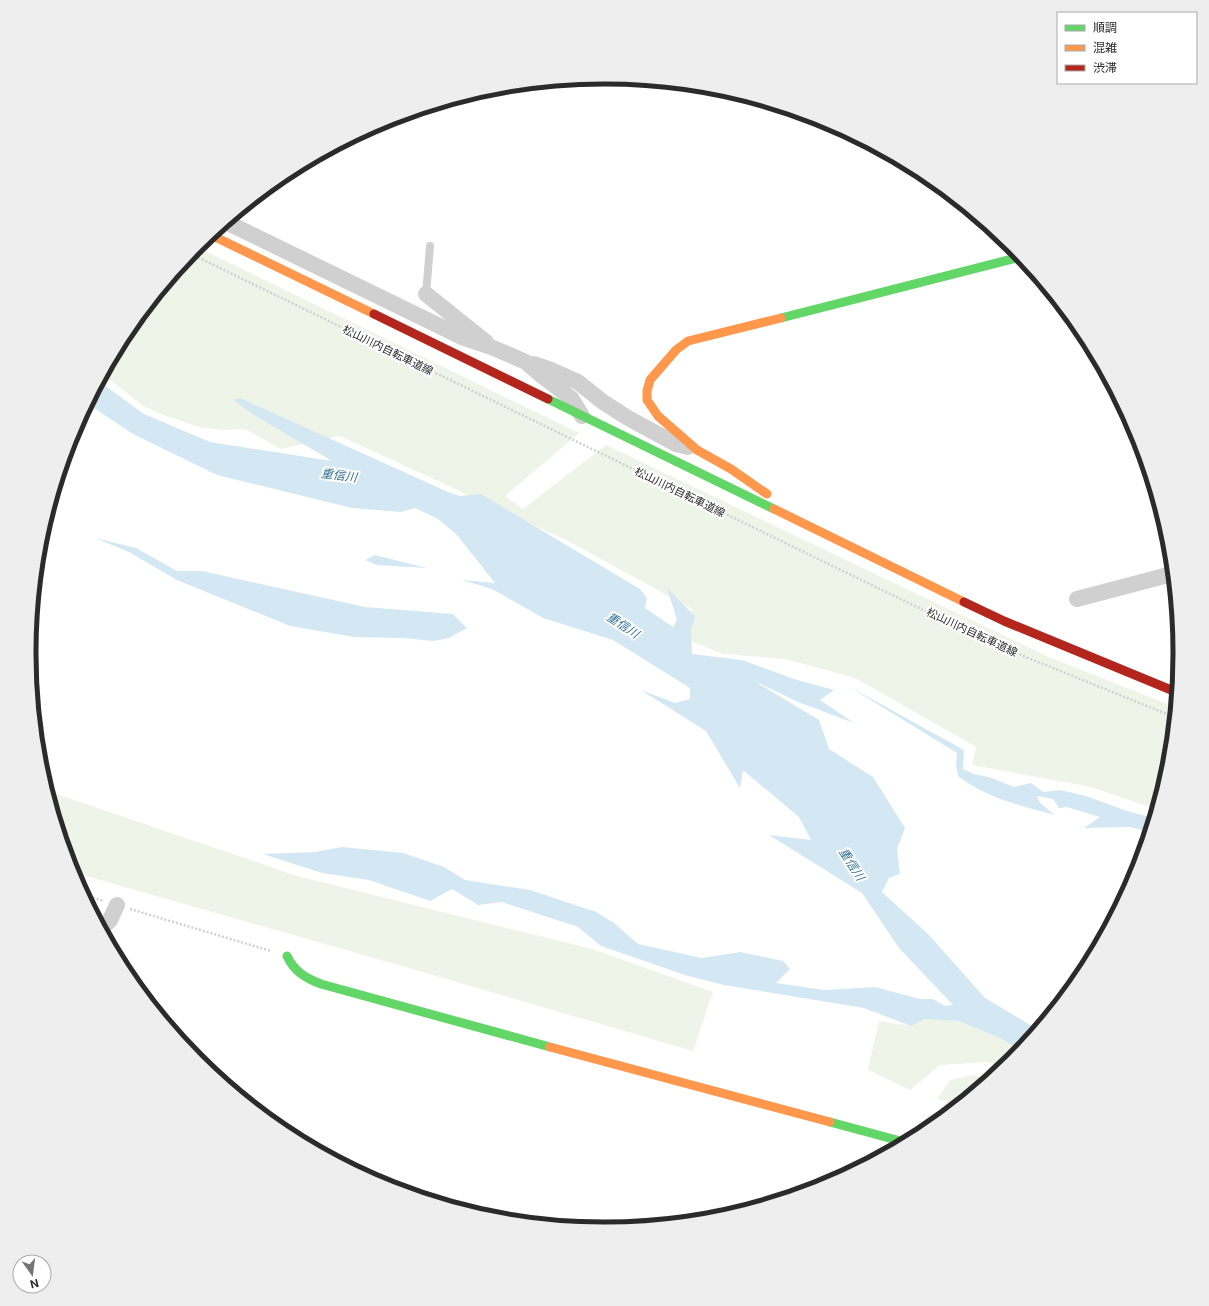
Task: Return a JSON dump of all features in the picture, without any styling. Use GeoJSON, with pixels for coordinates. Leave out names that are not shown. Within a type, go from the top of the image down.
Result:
{"type":"FeatureCollection","features":[{"type":"Feature","properties":{"kind":"street"},"geometry":{"type":"LineString","coordinates":[[232,225],[464,338],[491,347],[526,362],[549,369],[578,382],[603,402],[628,418],[676,444],[697,450]]}},
{"type":"Feature","properties":{"kind":"street"},"geometry":{"type":"LineString","coordinates":[[217,238],[1004,621],[1172,690]]}},
{"type":"Feature","properties":{"kind":"street"},"geometry":{"type":"LineString","coordinates":[[794,519],[776,500],[731,469],[697,450],[658,416],[647,400],[647,391],[650,380],[676,350],[688,341],[1013,259]]}},
{"type":"Feature","properties":{"kind":"street"},"geometry":{"type":"LineString","coordinates":[[426,294],[491,347]]}},
{"type":"Feature","properties":{"kind":"street"},"geometry":{"type":"LineString","coordinates":[[526,362],[571,398],[582,416]]}},
{"type":"Feature","properties":{"kind":"street"},"geometry":{"type":"LineString","coordinates":[[1077,599],[1167,575]]}},
{"type":"Feature","properties":{"kind":"street"},"geometry":{"type":"LineString","coordinates":[[106,924],[110,920],[117,905]]}},
{"type":"Feature","properties":{"kind":"street"},"geometry":{"type":"LineString","coordinates":[[287,956],[290,964],[296,971],[320,984],[336,989],[897,1140]]}},
{"type":"Feature","properties":{"kind":"lane"},"geometry":{"type":"LineString","coordinates":[[426,294],[430,246]]}},
{"type":"Feature","properties":{"kind":"path","name":"松山川内自転車道線"},"geometry":{"type":"LineString","coordinates":[[197,257],[571,440],[984,639],[1169,715]]}},
{"type":"Feature","properties":{"kind":"path"},"geometry":{"type":"LineString","coordinates":[[575,1220],[595,1222]]}},
{"type":"Feature","properties":{"kind":"shaded area"},"geometry":{"type":"Polygon","coordinates":[[[204,250],[579,433],[505,496],[523,509],[606,445],[1049,657],[1170,705],[1162,764],[1152,808],[1091,787],[972,765],[976,747],[855,678],[785,659],[723,654],[683,638],[692,609],[570,542],[340,436],[281,449],[245,429],[225,430],[202,428],[161,414],[143,406],[107,378],[132,337],[153,307],[177,278],[204,250]]]}},
{"type":"Feature","properties":{"kind":"shaded area"},"geometry":{"type":"Polygon","coordinates":[[[53,793],[297,876],[592,949],[713,992],[693,1051],[81,874],[66,836],[53,793]]]}},
{"type":"Feature","properties":{"kind":"shaded area"},"geometry":{"type":"Polygon","coordinates":[[[925,1019],[959,1021],[1002,1039],[1014,1046],[995,1065],[986,1062],[940,1065],[910,1090],[868,1070],[879,1021],[911,1026],[925,1019]]]}},
{"type":"Feature","properties":{"kind":"shaded area"},"geometry":{"type":"Polygon","coordinates":[[[974,1075],[982,1077],[951,1104],[937,1099],[950,1080],[974,1075]]]}},
{"type":"Feature","properties":{"kind":"water","name":"重信川"},"geometry":{"type":"Polygon","coordinates":[[[104,385],[144,414],[210,442],[332,461],[254,415],[233,400],[240,398],[448,492],[460,496],[481,494],[640,589],[647,598],[645,608],[673,627],[677,620],[667,588],[695,616],[691,631],[692,654],[742,660],[797,680],[834,690],[820,700],[854,723],[798,702],[754,681],[819,720],[829,749],[873,777],[905,828],[897,849],[900,874],[889,878],[882,892],[929,935],[985,998],[1033,1027],[1014,1046],[1002,1039],[959,1021],[925,1019],[911,1026],[864,1008],[724,985],[685,975],[601,946],[578,927],[502,902],[478,905],[452,889],[430,901],[369,880],[322,873],[263,854],[315,852],[342,847],[403,853],[444,867],[465,880],[530,890],[596,912],[614,923],[638,944],[702,958],[740,952],[783,961],[790,969],[776,983],[824,990],[875,987],[920,999],[933,999],[945,1006],[953,1005],[899,948],[862,893],[769,835],[811,840],[799,817],[743,770],[740,788],[706,731],[641,690],[675,703],[690,699],[690,688],[613,640],[543,618],[492,589],[462,580],[495,583],[457,535],[438,519],[415,508],[401,512],[352,508],[217,475],[133,434],[93,407],[104,385]]]}},
{"type":"Feature","properties":{"kind":"water"},"geometry":{"type":"Polygon","coordinates":[[[95,538],[136,548],[177,571],[202,571],[365,607],[453,614],[467,628],[449,638],[433,641],[404,638],[355,637],[290,626],[177,580],[129,552],[95,538]]]}},
{"type":"Feature","properties":{"kind":"water"},"geometry":{"type":"Polygon","coordinates":[[[375,555],[427,568],[377,565],[365,560],[375,555]]]}},
{"type":"Feature","properties":{"kind":"water"},"geometry":{"type":"Polygon","coordinates":[[[848,686],[964,750],[963,769],[1014,787],[1031,783],[1043,792],[1060,790],[1086,796],[1127,811],[1149,817],[1145,831],[1130,827],[1084,828],[1100,817],[1067,807],[1059,808],[1053,799],[1037,796],[1040,803],[1055,815],[992,796],[969,784],[958,776],[956,765],[957,753],[848,686]]]}},
{"type":"Feature","properties":{"kind":"traffic: fast"},"geometry":{"type":"LineString","coordinates":[[781,318],[1013,259]]}},
{"type":"Feature","properties":{"kind":"traffic: fast"},"geometry":{"type":"LineString","coordinates":[[548,399],[774,509]]}},
{"type":"Feature","properties":{"kind":"traffic: fast"},"geometry":{"type":"LineString","coordinates":[[287,956],[297,970],[310,979],[321,984],[550,1047]]}},
{"type":"Feature","properties":{"kind":"traffic: fast"},"geometry":{"type":"LineString","coordinates":[[830,1122],[897,1140]]}},
{"type":"Feature","properties":{"kind":"traffic: slow"},"geometry":{"type":"LineString","coordinates":[[217,238],[374,314]]}},
{"type":"Feature","properties":{"kind":"traffic: slow"},"geometry":{"type":"LineString","coordinates":[[767,494],[731,469],[697,450],[658,416],[647,400],[647,391],[650,380],[676,350],[688,341],[781,318]]}},
{"type":"Feature","properties":{"kind":"traffic: slow"},"geometry":{"type":"LineString","coordinates":[[774,509],[964,602]]}},
{"type":"Feature","properties":{"kind":"traffic: slow"},"geometry":{"type":"LineString","coordinates":[[550,1047],[830,1122]]}},
{"type":"Feature","properties":{"kind":"traffic: jam"},"geometry":{"type":"LineString","coordinates":[[374,314],[548,399]]}},
{"type":"Feature","properties":{"kind":"traffic: jam"},"geometry":{"type":"LineString","coordinates":[[964,602],[1004,621],[1172,690]]}}]}
